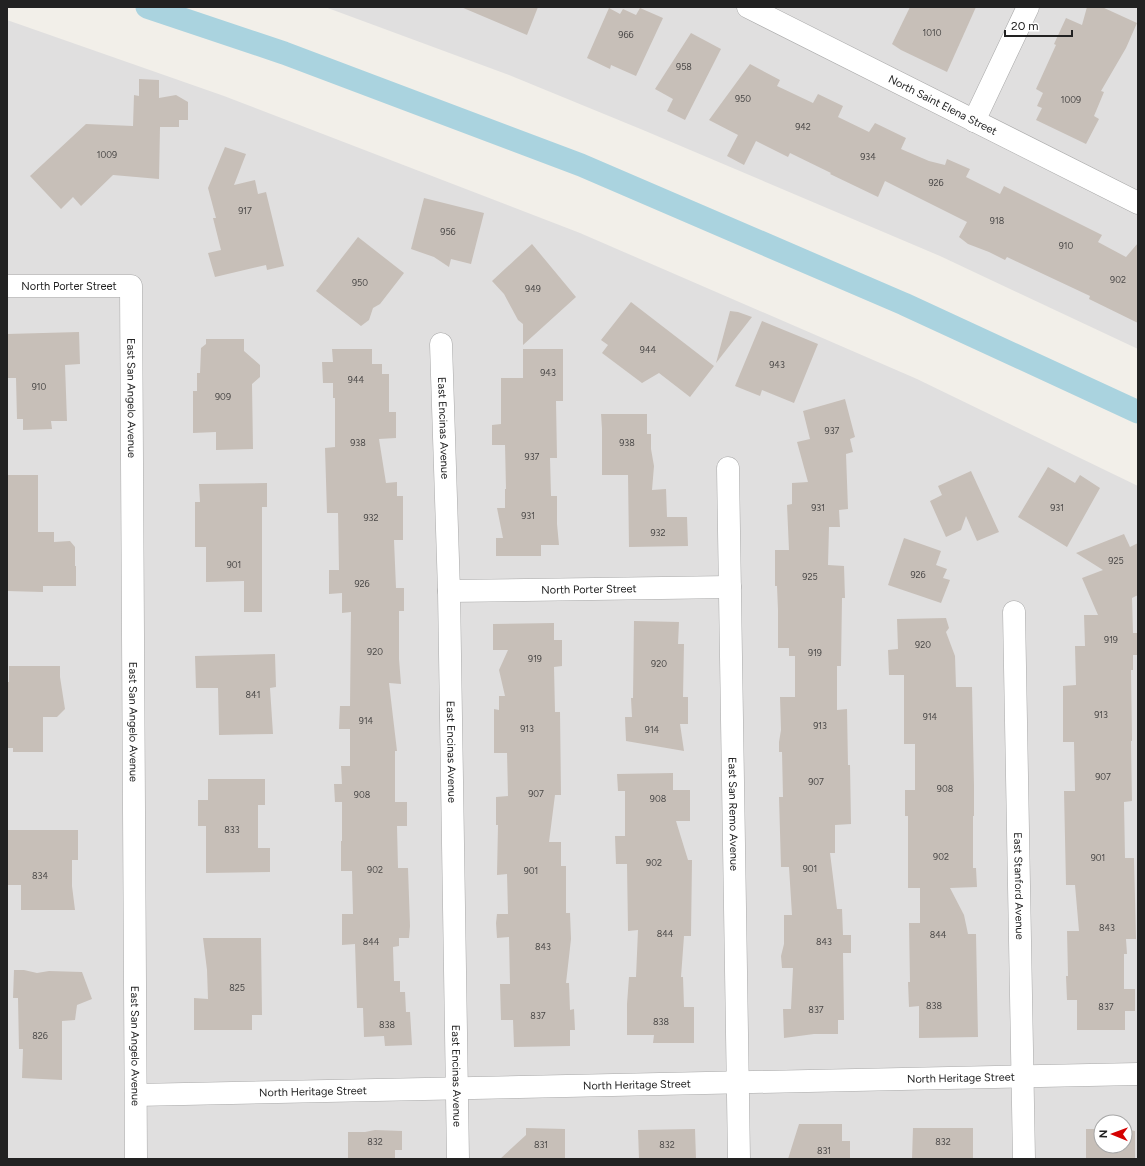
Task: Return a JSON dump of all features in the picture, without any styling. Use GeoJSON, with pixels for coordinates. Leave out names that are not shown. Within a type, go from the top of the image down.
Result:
{"type":"FeatureCollection","features":[{"type":"Feature","properties":{"kind":"street","name":"North Saint Elena Street"},"geometry":{"type":"LineString","coordinates":[[748,7],[1138,203]]}},
{"type":"Feature","properties":{"kind":"street"},"geometry":{"type":"LineString","coordinates":[[974,121],[1028,7]]}},
{"type":"Feature","properties":{"kind":"street","name":"North Porter Street"},"geometry":{"type":"LineString","coordinates":[[7,286],[131,286]]}},
{"type":"Feature","properties":{"kind":"street","name":"East San Angelo Avenue"},"geometry":{"type":"LineString","coordinates":[[131,286],[136,1159]]}},
{"type":"Feature","properties":{"kind":"street","name":"East Encinas Avenue"},"geometry":{"type":"LineString","coordinates":[[441,344],[449,591],[458,1159]]}},
{"type":"Feature","properties":{"kind":"street","name":"East San Remo Avenue"},"geometry":{"type":"LineString","coordinates":[[728,468],[739,1159]]}},
{"type":"Feature","properties":{"kind":"street","name":"North Porter Street"},"geometry":{"type":"LineString","coordinates":[[449,591],[730,587]]}},
{"type":"Feature","properties":{"kind":"street","name":"East Stanford Avenue"},"geometry":{"type":"LineString","coordinates":[[1014,612],[1024,1159]]}},
{"type":"Feature","properties":{"kind":"street","name":"North Heritage Street"},"geometry":{"type":"LineString","coordinates":[[136,1095],[1138,1074]]}},
{"type":"Feature","properties":{"kind":"shaded area"},"geometry":{"type":"Polygon","coordinates":[[[325,7],[1138,7],[1138,349],[940,256],[643,130],[509,75],[325,7]]]}},
{"type":"Feature","properties":{"kind":"shaded area"},"geometry":{"type":"Polygon","coordinates":[[[7,20],[224,96],[580,233],[917,379],[1138,486],[1138,1159],[7,1159],[7,20]]]}},
{"type":"Feature","properties":{"kind":"building"},"geometry":{"type":"Polygon","coordinates":[[[461,7],[538,7],[527,35],[461,7]]]}},
{"type":"Feature","properties":{"kind":"building"},"geometry":{"type":"Polygon","coordinates":[[[910,7],[976,7],[947,72],[901,50],[892,44],[910,7]]]}},
{"type":"Feature","properties":{"kind":"building"},"geometry":{"type":"Polygon","coordinates":[[[1087,7],[1102,7],[1137,23],[1126,48],[1101,91],[1104,92],[1094,116],[1099,119],[1086,144],[1036,120],[1042,108],[1037,106],[1043,93],[1036,89],[1056,45],[1054,44],[1066,18],[1082,25],[1087,7]]]}},
{"type":"Feature","properties":{"kind":"building"},"geometry":{"type":"Polygon","coordinates":[[[609,8],[620,14],[623,9],[636,15],[640,8],[663,18],[636,76],[611,65],[610,69],[587,58],[609,8]]]}},
{"type":"Feature","properties":{"kind":"building"},"geometry":{"type":"Polygon","coordinates":[[[691,33],[721,49],[685,120],[667,111],[673,99],[655,89],[691,33]]]}},
{"type":"Feature","properties":{"kind":"building"},"geometry":{"type":"Polygon","coordinates":[[[750,64],[780,80],[777,86],[813,103],[818,94],[843,106],[838,117],[869,132],[875,123],[906,138],[901,149],[929,161],[945,165],[947,159],[970,169],[966,177],[1000,194],[1004,186],[1102,235],[1098,242],[1126,257],[1138,243],[1138,323],[1089,299],[1090,296],[1007,257],[1005,260],[968,244],[959,237],[967,222],[885,181],[878,197],[790,153],[788,157],[756,141],[744,165],[727,156],[738,135],[709,120],[750,64]]]}},
{"type":"Feature","properties":{"kind":"building"},"geometry":{"type":"Polygon","coordinates":[[[139,79],[159,80],[159,98],[176,95],[188,102],[188,120],[179,120],[179,127],[160,127],[159,179],[113,175],[81,206],[73,197],[61,209],[30,176],[86,124],[133,126],[134,95],[139,96],[139,79]]]}},
{"type":"Feature","properties":{"kind":"building"},"geometry":{"type":"Polygon","coordinates":[[[225,147],[246,154],[234,185],[255,180],[258,194],[266,192],[284,266],[267,270],[266,265],[215,277],[208,253],[221,250],[213,218],[216,218],[208,188],[225,147]]]}},
{"type":"Feature","properties":{"kind":"building"},"geometry":{"type":"Polygon","coordinates":[[[424,198],[484,213],[471,264],[451,259],[449,267],[434,257],[411,249],[424,198]]]}},
{"type":"Feature","properties":{"kind":"building"},"geometry":{"type":"Polygon","coordinates":[[[358,237],[404,273],[380,304],[373,308],[369,320],[361,326],[316,291],[358,237]]]}},
{"type":"Feature","properties":{"kind":"building"},"geometry":{"type":"Polygon","coordinates":[[[532,244],[576,297],[523,345],[523,324],[518,320],[504,294],[492,281],[532,244]]]}},
{"type":"Feature","properties":{"kind":"building"},"geometry":{"type":"Polygon","coordinates":[[[631,302],[714,366],[690,397],[659,373],[642,383],[602,353],[608,345],[601,340],[631,302]]]}},
{"type":"Feature","properties":{"kind":"building"},"geometry":{"type":"Polygon","coordinates":[[[730,311],[752,317],[716,363],[730,311]]]}},
{"type":"Feature","properties":{"kind":"building"},"geometry":{"type":"Polygon","coordinates":[[[762,321],[818,344],[794,403],[762,390],[760,396],[735,386],[762,321]]]}},
{"type":"Feature","properties":{"kind":"building"},"geometry":{"type":"Polygon","coordinates":[[[79,332],[80,364],[65,365],[67,421],[51,421],[52,429],[23,430],[23,419],[17,419],[16,378],[8,378],[7,334],[79,332]]]}},
{"type":"Feature","properties":{"kind":"building"},"geometry":{"type":"Polygon","coordinates":[[[206,339],[244,339],[244,351],[260,365],[260,377],[252,384],[253,449],[216,450],[216,432],[193,433],[193,391],[197,391],[197,373],[200,373],[201,348],[206,344],[206,339]]]}},
{"type":"Feature","properties":{"kind":"building"},"geometry":{"type":"Polygon","coordinates":[[[332,349],[372,349],[372,364],[382,364],[382,374],[389,374],[389,412],[396,412],[396,438],[379,439],[386,483],[397,482],[397,496],[403,496],[403,540],[394,540],[396,588],[404,588],[404,611],[399,611],[399,659],[401,684],[389,683],[397,751],[395,751],[395,802],[407,802],[407,826],[397,826],[398,868],[408,868],[410,926],[409,938],[399,938],[399,946],[393,947],[394,981],[400,981],[400,992],[405,992],[406,1012],[410,1012],[412,1045],[385,1046],[384,1036],[364,1037],[363,1008],[357,1008],[355,944],[342,945],[342,914],[353,914],[352,871],[341,871],[342,802],[335,802],[334,784],[342,784],[341,766],[350,766],[350,729],[339,729],[340,706],[350,706],[351,612],[342,613],[342,593],[329,594],[329,570],[339,570],[338,513],[327,513],[325,448],[335,447],[335,398],[333,398],[333,383],[323,383],[322,362],[333,362],[332,349]]]}},
{"type":"Feature","properties":{"kind":"building"},"geometry":{"type":"Polygon","coordinates":[[[523,349],[563,349],[563,401],[556,401],[557,458],[550,458],[551,496],[557,496],[559,545],[541,545],[541,556],[496,556],[496,538],[503,538],[497,508],[505,508],[505,445],[492,445],[492,425],[501,424],[501,378],[523,378],[523,349]]]}},
{"type":"Feature","properties":{"kind":"building"},"geometry":{"type":"Polygon","coordinates":[[[845,399],[855,437],[850,439],[853,452],[846,454],[848,509],[839,510],[840,527],[829,527],[828,565],[844,566],[845,598],[842,598],[841,666],[837,666],[837,710],[847,709],[851,824],[835,825],[835,853],[830,853],[837,909],[842,909],[843,935],[851,935],[851,953],[843,953],[844,1020],[838,1020],[838,1034],[814,1034],[784,1038],[783,1009],[791,1009],[793,968],[782,968],[781,956],[784,944],[784,915],[792,915],[789,867],[781,867],[779,797],[783,797],[782,752],[779,752],[781,730],[780,697],[795,697],[795,656],[789,656],[789,648],[778,648],[775,550],[789,550],[787,505],[792,504],[792,483],[808,482],[797,442],[810,439],[803,411],[845,399]]]}},
{"type":"Feature","properties":{"kind":"building"},"geometry":{"type":"Polygon","coordinates":[[[601,414],[647,414],[647,434],[651,434],[651,449],[654,466],[652,490],[666,489],[667,517],[687,517],[688,546],[629,547],[628,475],[602,475],[601,414]]]}},
{"type":"Feature","properties":{"kind":"building"},"geometry":{"type":"Polygon","coordinates":[[[1048,467],[1075,483],[1080,475],[1100,488],[1067,547],[1018,517],[1048,467]]]}},
{"type":"Feature","properties":{"kind":"building"},"geometry":{"type":"Polygon","coordinates":[[[971,471],[999,532],[977,541],[966,516],[961,530],[946,537],[930,501],[942,495],[938,486],[971,471]]]}},
{"type":"Feature","properties":{"kind":"building"},"geometry":{"type":"Polygon","coordinates":[[[7,475],[38,475],[38,532],[54,532],[54,542],[70,541],[75,547],[76,586],[43,586],[43,592],[7,591],[7,475]]]}},
{"type":"Feature","properties":{"kind":"building"},"geometry":{"type":"Polygon","coordinates":[[[267,483],[267,507],[262,507],[262,612],[244,612],[244,581],[206,582],[206,547],[195,547],[195,502],[200,502],[199,484],[267,483]]]}},
{"type":"Feature","properties":{"kind":"building"},"geometry":{"type":"Polygon","coordinates":[[[1124,534],[1130,547],[1138,543],[1138,595],[1132,598],[1133,633],[1138,633],[1138,655],[1133,655],[1133,670],[1131,670],[1132,801],[1124,802],[1125,858],[1134,858],[1136,939],[1126,939],[1127,954],[1124,954],[1124,989],[1135,989],[1135,1011],[1125,1011],[1125,1030],[1077,1030],[1077,1000],[1067,1000],[1066,976],[1068,976],[1067,931],[1079,931],[1075,885],[1066,885],[1064,791],[1075,791],[1074,742],[1063,742],[1063,686],[1076,685],[1075,646],[1085,646],[1084,615],[1098,615],[1082,578],[1103,570],[1076,553],[1124,534]]]}},
{"type":"Feature","properties":{"kind":"building"},"geometry":{"type":"Polygon","coordinates":[[[904,538],[941,551],[936,565],[947,569],[943,578],[950,580],[941,603],[888,585],[904,538]]]}},
{"type":"Feature","properties":{"kind":"building"},"geometry":{"type":"Polygon","coordinates":[[[946,618],[949,628],[946,632],[955,656],[956,687],[972,687],[974,786],[973,868],[976,868],[977,887],[950,888],[964,915],[968,934],[976,934],[978,1037],[919,1038],[919,1006],[909,1007],[908,982],[910,982],[909,923],[920,923],[920,888],[908,888],[908,816],[905,816],[905,790],[915,790],[915,744],[904,744],[904,675],[889,675],[888,650],[898,649],[897,619],[946,618]]]}},
{"type":"Feature","properties":{"kind":"building"},"geometry":{"type":"Polygon","coordinates":[[[634,621],[679,622],[678,644],[684,644],[683,697],[688,697],[688,724],[680,724],[684,751],[626,741],[625,717],[632,717],[631,698],[633,698],[634,621]]]}},
{"type":"Feature","properties":{"kind":"building"},"geometry":{"type":"Polygon","coordinates":[[[554,623],[554,640],[562,640],[562,666],[554,667],[555,712],[560,712],[561,795],[555,795],[549,842],[561,842],[561,866],[566,866],[566,913],[570,913],[571,939],[566,983],[569,983],[570,1010],[574,1009],[575,1030],[570,1030],[570,1046],[514,1047],[513,1020],[501,1020],[500,984],[510,984],[509,937],[497,938],[496,923],[497,914],[508,914],[507,874],[497,875],[498,825],[496,825],[496,797],[508,796],[507,753],[494,753],[494,709],[499,710],[499,696],[505,696],[499,670],[508,650],[493,650],[493,624],[554,623]]]}},
{"type":"Feature","properties":{"kind":"building"},"geometry":{"type":"Polygon","coordinates":[[[275,654],[276,687],[270,688],[273,734],[219,735],[218,688],[196,688],[195,656],[275,654]]]}},
{"type":"Feature","properties":{"kind":"building"},"geometry":{"type":"Polygon","coordinates":[[[9,666],[60,666],[60,677],[65,709],[57,717],[43,717],[43,752],[13,752],[13,748],[7,748],[7,682],[9,682],[9,666]]]}},
{"type":"Feature","properties":{"kind":"building"},"geometry":{"type":"Polygon","coordinates":[[[673,773],[673,790],[690,790],[690,821],[676,821],[688,860],[692,860],[691,936],[684,936],[681,977],[683,977],[684,1007],[694,1007],[694,1043],[653,1043],[654,1035],[627,1035],[629,977],[636,977],[638,930],[628,931],[627,864],[616,864],[615,836],[625,836],[625,791],[618,791],[617,774],[673,773]]]}},
{"type":"Feature","properties":{"kind":"building"},"geometry":{"type":"Polygon","coordinates":[[[208,779],[265,779],[265,805],[258,805],[258,848],[270,848],[270,872],[206,873],[206,826],[198,826],[198,800],[208,800],[208,779]]]}},
{"type":"Feature","properties":{"kind":"building"},"geometry":{"type":"Polygon","coordinates":[[[7,830],[78,830],[78,860],[72,860],[72,886],[75,910],[21,910],[21,885],[7,885],[7,830]]]}},
{"type":"Feature","properties":{"kind":"building"},"geometry":{"type":"Polygon","coordinates":[[[203,938],[261,938],[262,1015],[252,1015],[252,1030],[194,1030],[194,998],[208,999],[207,970],[203,938]]]}},
{"type":"Feature","properties":{"kind":"building"},"geometry":{"type":"Polygon","coordinates":[[[14,970],[24,970],[37,973],[49,971],[82,972],[92,999],[77,1005],[75,1020],[62,1021],[62,1080],[22,1078],[23,1049],[19,1049],[18,998],[13,998],[14,970]]]}},
{"type":"Feature","properties":{"kind":"building"},"geometry":{"type":"Polygon","coordinates":[[[799,1124],[842,1124],[842,1141],[850,1141],[850,1159],[788,1159],[799,1124]]]}},
{"type":"Feature","properties":{"kind":"building"},"geometry":{"type":"Polygon","coordinates":[[[526,1128],[565,1129],[565,1159],[500,1159],[526,1135],[526,1128]]]}},
{"type":"Feature","properties":{"kind":"building"},"geometry":{"type":"Polygon","coordinates":[[[913,1128],[973,1128],[973,1159],[912,1159],[913,1128]]]}},
{"type":"Feature","properties":{"kind":"building"},"geometry":{"type":"Polygon","coordinates":[[[695,1129],[696,1159],[639,1159],[638,1130],[695,1129]]]}},
{"type":"Feature","properties":{"kind":"building"},"geometry":{"type":"Polygon","coordinates":[[[1086,1129],[1093,1129],[1093,1154],[1133,1154],[1133,1131],[1135,1131],[1135,1159],[1086,1159],[1086,1129]]]}},
{"type":"Feature","properties":{"kind":"building"},"geometry":{"type":"Polygon","coordinates":[[[375,1130],[402,1131],[402,1150],[395,1150],[395,1159],[348,1159],[348,1132],[365,1132],[375,1130]]]}},
{"type":"Feature","properties":{"kind":"waterway"},"geometry":{"type":"LineString","coordinates":[[147,7],[284,53],[581,165],[904,304],[1138,412]]}}]}
